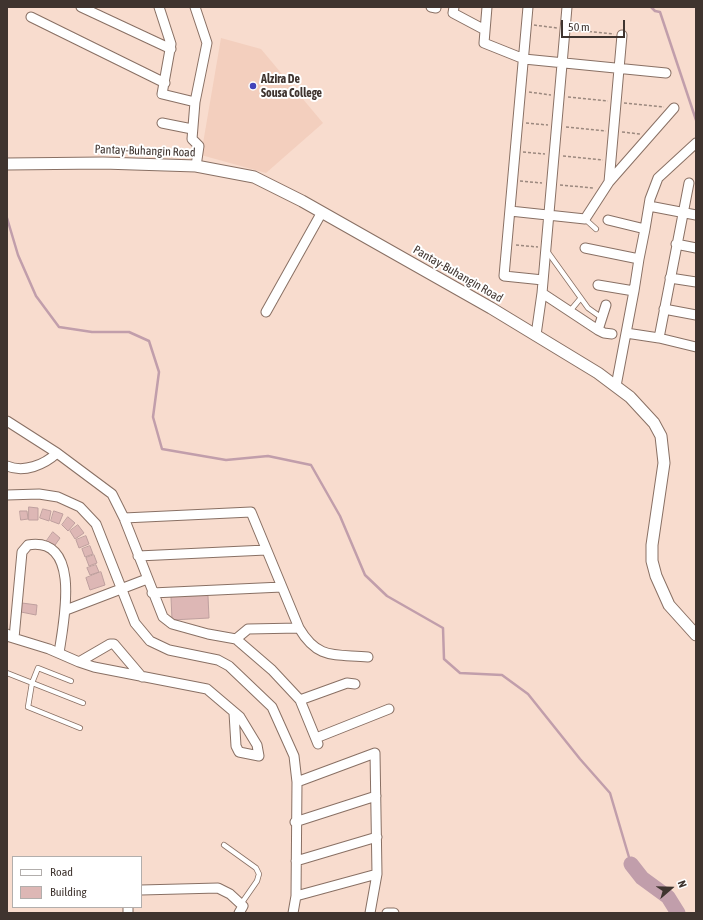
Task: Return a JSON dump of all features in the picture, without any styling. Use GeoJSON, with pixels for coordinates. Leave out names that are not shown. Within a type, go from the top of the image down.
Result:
{"type":"FeatureCollection","features":[{"type":"Feature","properties":{"kind":"street"},"geometry":{"type":"LineString","coordinates":[[82,7],[171,49]]}},
{"type":"Feature","properties":{"kind":"street"},"geometry":{"type":"LineString","coordinates":[[159,7],[171,44],[162,94],[195,102]]}},
{"type":"Feature","properties":{"kind":"street"},"geometry":{"type":"LineString","coordinates":[[195,7],[207,44],[195,102],[192,129],[192,139],[199,146],[196,166]]}},
{"type":"Feature","properties":{"kind":"street"},"geometry":{"type":"LineString","coordinates":[[454,7],[453,13],[485,30]]}},
{"type":"Feature","properties":{"kind":"street"},"geometry":{"type":"LineString","coordinates":[[487,7],[484,43],[524,59],[666,73]]}},
{"type":"Feature","properties":{"kind":"street"},"geometry":{"type":"LineString","coordinates":[[528,7],[504,276],[543,280]]}},
{"type":"Feature","properties":{"kind":"street"},"geometry":{"type":"LineString","coordinates":[[536,335],[542,293],[567,7]]}},
{"type":"Feature","properties":{"kind":"street"},"geometry":{"type":"LineString","coordinates":[[31,17],[165,83]]}},
{"type":"Feature","properties":{"kind":"street"},"geometry":{"type":"LineString","coordinates":[[609,182],[622,35]]}},
{"type":"Feature","properties":{"kind":"street"},"geometry":{"type":"LineString","coordinates":[[510,211],[585,219],[609,182],[674,108]]}},
{"type":"Feature","properties":{"kind":"street"},"geometry":{"type":"LineString","coordinates":[[162,123],[192,129]]}},
{"type":"Feature","properties":{"kind":"street"},"geometry":{"type":"LineString","coordinates":[[616,386],[648,206],[658,178],[693,145]]}},
{"type":"Feature","properties":{"kind":"street","name":"Pantay-Buhangin Road"},"geometry":{"type":"LineString","coordinates":[[7,164],[97,163],[196,166],[254,177],[322,212],[536,335],[616,386],[646,414],[654,423],[661,436],[664,463],[652,545],[652,561],[656,576],[669,605],[696,635]]}},
{"type":"Feature","properties":{"kind":"street"},"geometry":{"type":"LineString","coordinates":[[659,338],[676,244],[685,212],[690,183]]}},
{"type":"Feature","properties":{"kind":"street"},"geometry":{"type":"LineString","coordinates":[[648,206],[696,215]]}},
{"type":"Feature","properties":{"kind":"street"},"geometry":{"type":"LineString","coordinates":[[266,312],[322,212]]}},
{"type":"Feature","properties":{"kind":"street"},"geometry":{"type":"LineString","coordinates":[[608,220],[645,229]]}},
{"type":"Feature","properties":{"kind":"street"},"geometry":{"type":"LineString","coordinates":[[676,244],[696,248]]}},
{"type":"Feature","properties":{"kind":"street"},"geometry":{"type":"LineString","coordinates":[[585,248],[639,259]]}},
{"type":"Feature","properties":{"kind":"street"},"geometry":{"type":"LineString","coordinates":[[670,278],[696,282]]}},
{"type":"Feature","properties":{"kind":"street"},"geometry":{"type":"LineString","coordinates":[[598,285],[634,291]]}},
{"type":"Feature","properties":{"kind":"street"},"geometry":{"type":"LineString","coordinates":[[542,293],[598,330],[612,334]]}},
{"type":"Feature","properties":{"kind":"street"},"geometry":{"type":"LineString","coordinates":[[598,330],[606,305]]}},
{"type":"Feature","properties":{"kind":"street"},"geometry":{"type":"LineString","coordinates":[[664,309],[696,315]]}},
{"type":"Feature","properties":{"kind":"street"},"geometry":{"type":"LineString","coordinates":[[626,333],[659,338],[696,347]]}},
{"type":"Feature","properties":{"kind":"street"},"geometry":{"type":"LineString","coordinates":[[7,421],[57,453],[112,494],[124,518],[162,617],[172,624],[208,634],[236,639],[272,670],[300,700],[317,741],[389,709]]}},
{"type":"Feature","properties":{"kind":"street"},"geometry":{"type":"LineString","coordinates":[[7,466],[14,468],[37,466],[46,463],[57,453]]}},
{"type":"Feature","properties":{"kind":"street"},"geometry":{"type":"LineString","coordinates":[[7,495],[39,494],[58,497],[80,507],[96,524],[135,623],[150,641],[169,650],[218,660],[228,666],[268,701],[294,756],[297,782],[295,822],[296,896],[293,913]]}},
{"type":"Feature","properties":{"kind":"street"},"geometry":{"type":"LineString","coordinates":[[124,518],[251,512],[299,628],[308,643],[319,651],[368,657]]}},
{"type":"Feature","properties":{"kind":"street"},"geometry":{"type":"LineString","coordinates":[[59,653],[66,610],[67,591],[65,576],[55,553],[42,545],[28,545],[22,552],[10,637],[59,653],[79,662],[142,677],[206,689],[234,713]]}},
{"type":"Feature","properties":{"kind":"street"},"geometry":{"type":"LineString","coordinates":[[138,556],[266,550]]}},
{"type":"Feature","properties":{"kind":"street"},"geometry":{"type":"LineString","coordinates":[[66,610],[147,579]]}},
{"type":"Feature","properties":{"kind":"street"},"geometry":{"type":"LineString","coordinates":[[152,592],[282,586]]}},
{"type":"Feature","properties":{"kind":"street"},"geometry":{"type":"LineString","coordinates":[[236,639],[248,630],[299,628]]}},
{"type":"Feature","properties":{"kind":"street"},"geometry":{"type":"LineString","coordinates":[[79,662],[110,644],[114,644],[142,677]]}},
{"type":"Feature","properties":{"kind":"street"},"geometry":{"type":"LineString","coordinates":[[300,700],[347,683],[355,684]]}},
{"type":"Feature","properties":{"kind":"street"},"geometry":{"type":"LineString","coordinates":[[297,782],[375,753],[377,874],[370,913]]}},
{"type":"Feature","properties":{"kind":"street"},"geometry":{"type":"LineString","coordinates":[[295,822],[376,796]]}},
{"type":"Feature","properties":{"kind":"street"},"geometry":{"type":"LineString","coordinates":[[296,861],[377,837]]}},
{"type":"Feature","properties":{"kind":"street"},"geometry":{"type":"LineString","coordinates":[[296,896],[377,874]]}},
{"type":"Feature","properties":{"kind":"street"},"geometry":{"type":"LineString","coordinates":[[142,890],[218,888],[230,894],[240,908]]}},
{"type":"Feature","properties":{"kind":"street"},"geometry":{"type":"LineString","coordinates":[[387,913],[394,913]]}},
{"type":"Feature","properties":{"kind":"lane"},"geometry":{"type":"LineString","coordinates":[[585,219],[596,229]]}},
{"type":"Feature","properties":{"kind":"lane"},"geometry":{"type":"LineString","coordinates":[[546,249],[580,299],[588,308],[602,318]]}},
{"type":"Feature","properties":{"kind":"lane"},"geometry":{"type":"LineString","coordinates":[[570,311],[580,299]]}},
{"type":"Feature","properties":{"kind":"lane"},"geometry":{"type":"LineString","coordinates":[[72,681],[38,668],[32,683],[28,707],[80,728]]}},
{"type":"Feature","properties":{"kind":"lane"},"geometry":{"type":"LineString","coordinates":[[7,673],[83,703]]}},
{"type":"Feature","properties":{"kind":"lane"},"geometry":{"type":"LineString","coordinates":[[224,845],[256,868],[259,874],[257,881],[240,908]]}},
{"type":"Feature","properties":{"kind":"path"},"geometry":{"type":"LineString","coordinates":[[521,91],[674,108]]}},
{"type":"Feature","properties":{"kind":"path"},"geometry":{"type":"LineString","coordinates":[[518,123],[650,135]]}},
{"type":"Feature","properties":{"kind":"path"},"geometry":{"type":"LineString","coordinates":[[507,244],[546,249]]}},
{"type":"Feature","properties":{"kind":"shaded area","name":"Alzira De Sousa College"},"geometry":{"type":"Polygon","coordinates":[[[221,38],[261,49],[323,123],[266,173],[201,155],[221,38]]]}},
{"type":"Feature","properties":{"kind":"building"},"geometry":{"type":"Polygon","coordinates":[[[29,507],[38,508],[38,520],[29,520],[29,507]]]}},
{"type":"Feature","properties":{"kind":"building"},"geometry":{"type":"Polygon","coordinates":[[[43,509],[51,511],[49,521],[40,518],[43,509]]]}},
{"type":"Feature","properties":{"kind":"building"},"geometry":{"type":"Polygon","coordinates":[[[20,511],[27,511],[28,519],[21,520],[20,511]]]}},
{"type":"Feature","properties":{"kind":"building"},"geometry":{"type":"Polygon","coordinates":[[[54,511],[63,514],[59,524],[51,521],[54,511]]]}},
{"type":"Feature","properties":{"kind":"building"},"geometry":{"type":"Polygon","coordinates":[[[68,517],[75,523],[68,531],[62,525],[68,517]]]}},
{"type":"Feature","properties":{"kind":"building"},"geometry":{"type":"Polygon","coordinates":[[[78,525],[84,533],[75,539],[70,531],[78,525]]]}},
{"type":"Feature","properties":{"kind":"building"},"geometry":{"type":"Polygon","coordinates":[[[53,532],[60,538],[53,548],[46,542],[53,532]]]}},
{"type":"Feature","properties":{"kind":"building"},"geometry":{"type":"Polygon","coordinates":[[[86,536],[89,544],[79,548],[76,540],[86,536]]]}},
{"type":"Feature","properties":{"kind":"building"},"geometry":{"type":"Polygon","coordinates":[[[90,546],[93,554],[85,557],[82,549],[90,546]]]}},
{"type":"Feature","properties":{"kind":"building"},"geometry":{"type":"Polygon","coordinates":[[[94,555],[97,563],[89,566],[86,558],[94,555]]]}},
{"type":"Feature","properties":{"kind":"building"},"geometry":{"type":"Polygon","coordinates":[[[96,565],[99,572],[90,575],[87,568],[96,565]]]}},
{"type":"Feature","properties":{"kind":"building"},"geometry":{"type":"Polygon","coordinates":[[[101,572],[105,585],[90,590],[86,578],[101,572]]]}},
{"type":"Feature","properties":{"kind":"building"},"geometry":{"type":"Polygon","coordinates":[[[208,596],[209,618],[172,620],[171,597],[208,596]]]}},
{"type":"Feature","properties":{"kind":"building"},"geometry":{"type":"Polygon","coordinates":[[[22,603],[37,605],[36,615],[21,612],[22,603]]]}},
{"type":"Feature","properties":{"kind":"waterway"},"geometry":{"type":"LineString","coordinates":[[651,7],[655,11],[660,12],[696,120]]}},
{"type":"Feature","properties":{"kind":"waterway"},"geometry":{"type":"LineString","coordinates":[[7,218],[18,255],[36,296],[59,327],[92,332],[129,332],[149,341],[159,372],[153,417],[162,449],[226,460],[268,456],[311,465],[340,516],[365,575],[387,596],[443,628],[444,659],[460,673],[502,675],[528,694],[580,759],[610,793],[631,864]]}},
{"type":"Feature","properties":{"kind":"waterway"},"geometry":{"type":"LineString","coordinates":[[631,864],[642,878],[668,897],[678,913]]}},
{"type":"Feature","properties":{"kind":"place","name":"Alzira De Sousa College"},"geometry":{"type":"Point","coordinates":[253,86]}}]}
